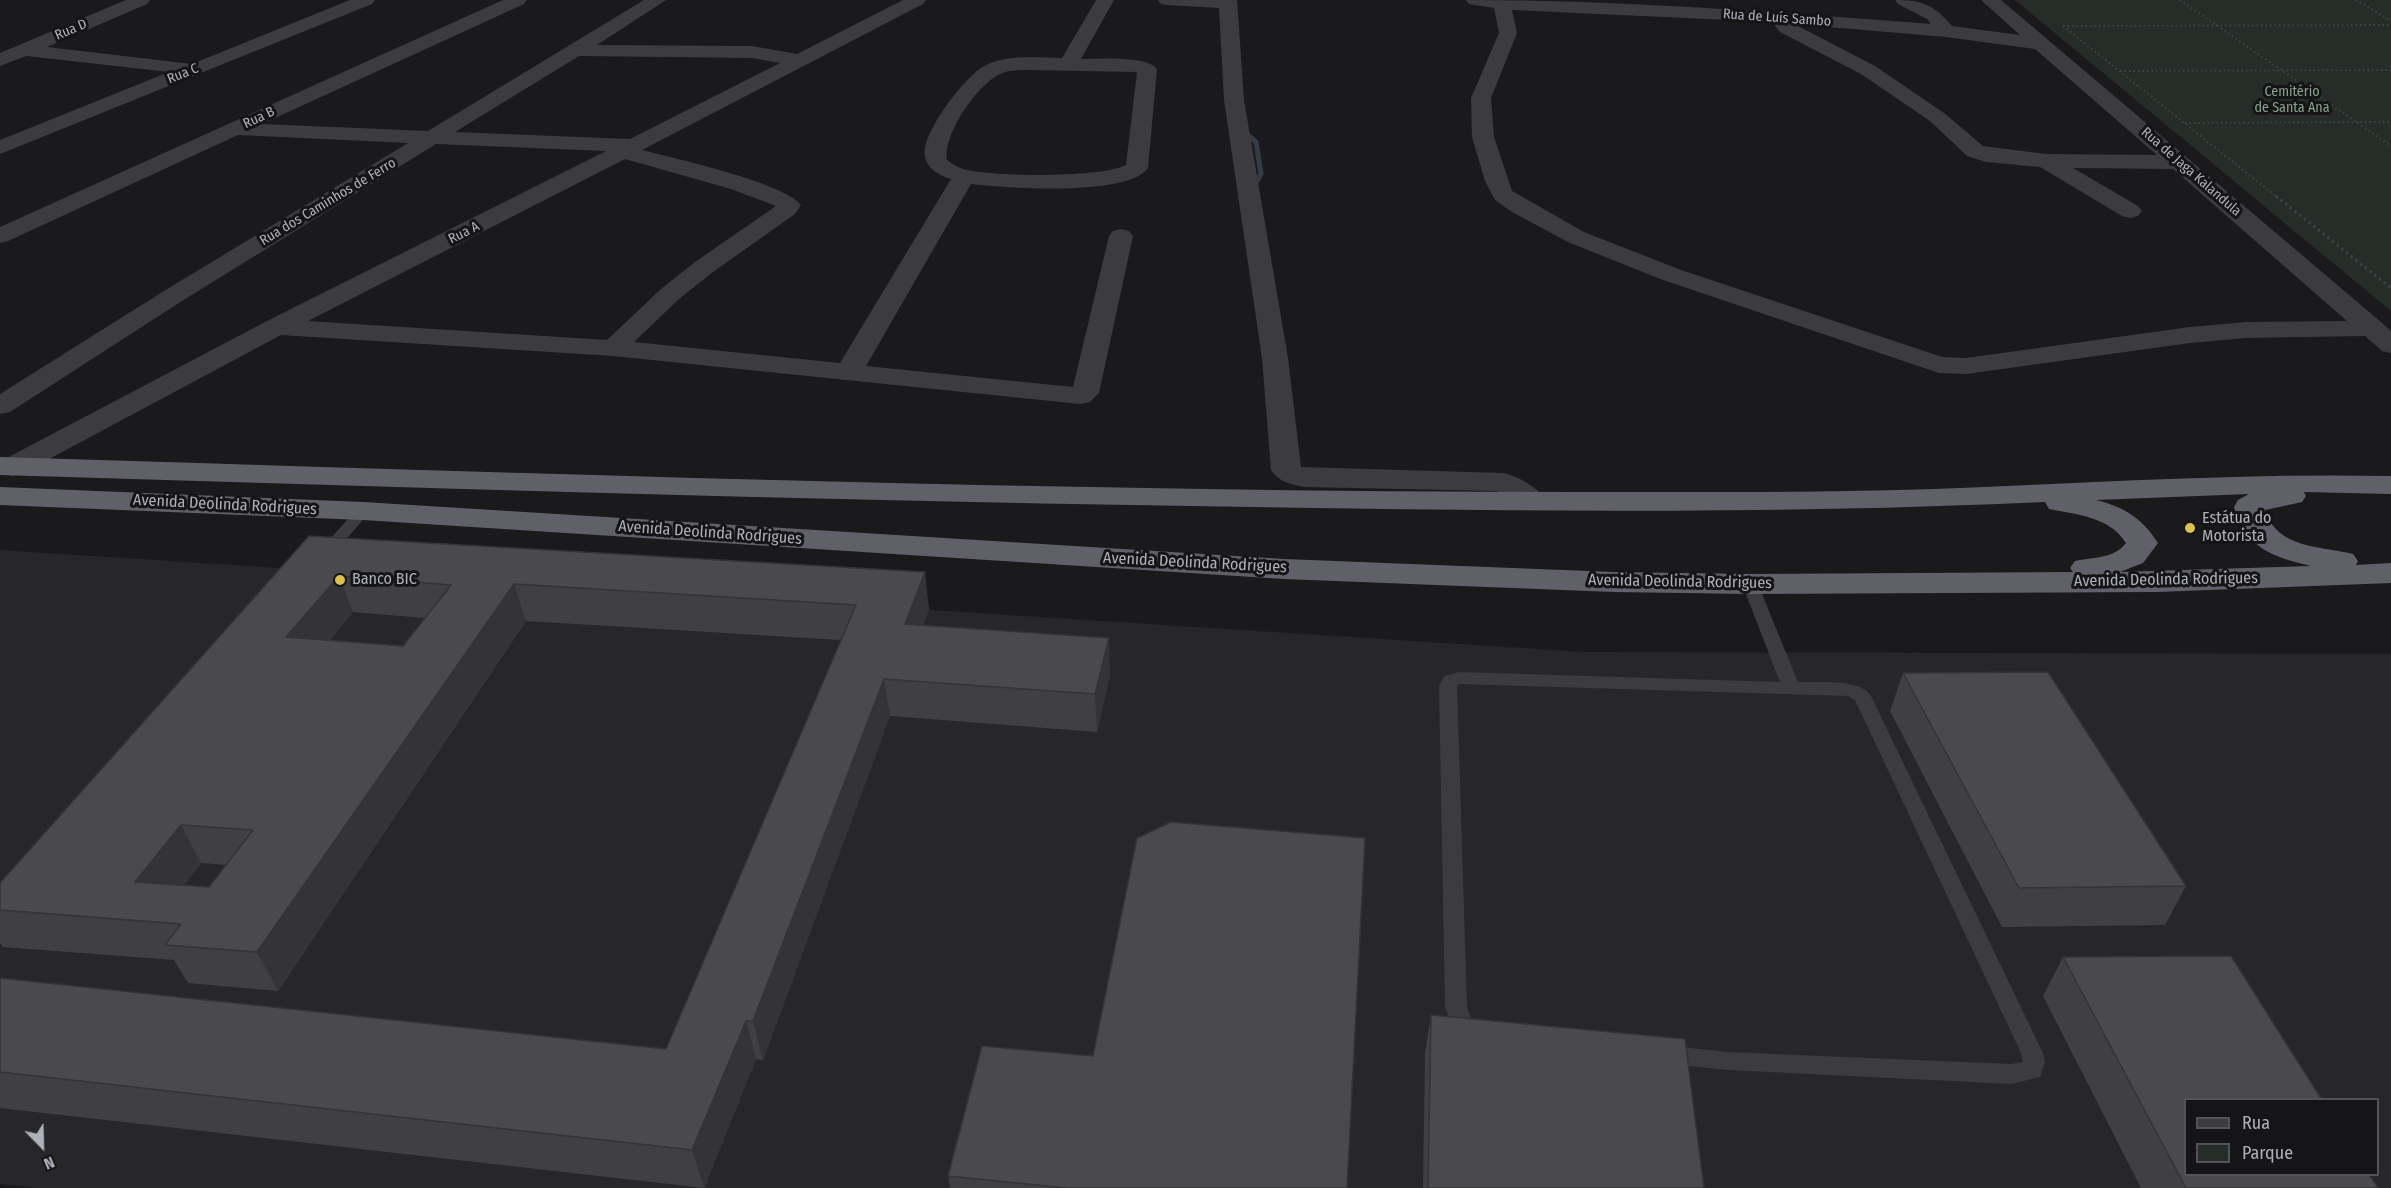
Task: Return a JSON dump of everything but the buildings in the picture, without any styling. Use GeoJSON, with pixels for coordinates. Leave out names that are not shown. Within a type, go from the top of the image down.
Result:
{"type":"FeatureCollection","features":[{"type":"Feature","properties":{"kind":"highway","name":"Avenida Deolinda Rodrigues"},"geometry":{"type":"LineString","coordinates":[[6,466],[816,491],[1192,498],[1588,501],[1930,498],[2301,483],[2391,487]]}},
{"type":"Feature","properties":{"kind":"highway"},"geometry":{"type":"LineString","coordinates":[[2391,487],[2281,497],[2260,500],[2249,507],[2250,518],[2258,530],[2274,544],[2295,553],[2345,562],[2391,563]]}},
{"type":"Feature","properties":{"kind":"highway","name":"Avenida Deolinda Rodrigues"},"geometry":{"type":"LineString","coordinates":[[0,496],[363,511],[1284,569],[1614,582],[1750,584],[1977,581],[2157,582],[2391,573]]}},
{"type":"Feature","properties":{"kind":"highway"},"geometry":{"type":"LineString","coordinates":[[1930,498],[2059,502],[2082,505],[2104,511],[2122,520],[2136,531],[2142,543],[2138,552],[2129,560],[2113,565],[1977,581]]}},
{"type":"Feature","properties":{"kind":"street","name":"Rua D"},"geometry":{"type":"LineString","coordinates":[[0,60],[141,0]]}},
{"type":"Feature","properties":{"kind":"street","name":"Rua C"},"geometry":{"type":"LineString","coordinates":[[0,148],[366,0]]}},
{"type":"Feature","properties":{"kind":"street","name":"Rua B"},"geometry":{"type":"LineString","coordinates":[[0,236],[518,0]]}},
{"type":"Feature","properties":{"kind":"street","name":"Rua dos Caminhos de Ferro"},"geometry":{"type":"LineString","coordinates":[[0,406],[173,296],[657,0]]}},
{"type":"Feature","properties":{"kind":"street","name":"Rua A"},"geometry":{"type":"LineString","coordinates":[[6,466],[917,0]]}},
{"type":"Feature","properties":{"kind":"street"},"geometry":{"type":"LineString","coordinates":[[1068,63],[1105,0]]}},
{"type":"Feature","properties":{"kind":"street"},"geometry":{"type":"LineString","coordinates":[[1167,0],[1228,2],[1234,100],[1275,358],[1286,470],[1293,476],[1305,478],[1504,482],[1531,500]]}},
{"type":"Feature","properties":{"kind":"street","name":"Rua de Luís Sambo"},"geometry":{"type":"LineString","coordinates":[[1475,0],[1502,4],[1738,14],[1946,32],[2042,44]]}},
{"type":"Feature","properties":{"kind":"street"},"geometry":{"type":"LineString","coordinates":[[1718,0],[1738,14]]}},
{"type":"Feature","properties":{"kind":"street"},"geometry":{"type":"LineString","coordinates":[[1904,0],[1933,15],[1946,32]]}},
{"type":"Feature","properties":{"kind":"street","name":"Rua de Jaga Kalandula"},"geometry":{"type":"LineString","coordinates":[[1990,0],[2391,345]]}},
{"type":"Feature","properties":{"kind":"street"},"geometry":{"type":"LineString","coordinates":[[1502,4],[1508,33],[1481,99],[1483,137],[1496,181],[1503,195],[1520,207],[1576,237],[1672,274],[1939,365],[1966,366],[2190,335],[2246,330],[2372,328]]}},
{"type":"Feature","properties":{"kind":"street"},"geometry":{"type":"LineString","coordinates":[[1779,18],[1787,28],[1868,70],[1937,117],[1975,151],[1998,157],[2046,161],[2178,162]]}},
{"type":"Feature","properties":{"kind":"street"},"geometry":{"type":"LineString","coordinates":[[24,50],[194,70]]}},
{"type":"Feature","properties":{"kind":"street"},"geometry":{"type":"LineString","coordinates":[[575,50],[752,52],[796,60]]}},
{"type":"Feature","properties":{"kind":"street"},"geometry":{"type":"LineString","coordinates":[[1068,63],[1141,66],[1147,69],[1137,168],[1131,173],[1101,179],[1002,180],[964,176],[945,169],[936,160],[935,152],[952,110],[990,71],[1020,66],[1068,63]]}},
{"type":"Feature","properties":{"kind":"street"},"geometry":{"type":"LineString","coordinates":[[234,130],[436,136],[627,148],[739,184],[789,205],[788,209],[726,249],[687,280],[613,348]]}},
{"type":"Feature","properties":{"kind":"street"},"geometry":{"type":"LineString","coordinates":[[2046,161],[2130,211]]}},
{"type":"Feature","properties":{"kind":"street"},"geometry":{"type":"LineString","coordinates":[[848,373],[964,176]]}},
{"type":"Feature","properties":{"kind":"street"},"geometry":{"type":"LineString","coordinates":[[276,327],[613,348],[1083,396],[1121,236]]}},
{"type":"Feature","properties":{"kind":"lane"},"geometry":{"type":"LineString","coordinates":[[316,564],[363,511]]}},
{"type":"Feature","properties":{"kind":"lane"},"geometry":{"type":"LineString","coordinates":[[1750,584],[1791,688]]}},
{"type":"Feature","properties":{"kind":"lane"},"geometry":{"type":"LineString","coordinates":[[1459,678],[1791,688],[1852,690],[1866,699],[2032,1053],[2034,1062],[2032,1070],[2011,1074],[1728,1061],[1486,1036],[1462,1024],[1456,1007],[1448,686],[1450,680],[1459,678]]}},
{"type":"Feature","properties":{"kind":"path"},"geometry":{"type":"LineString","coordinates":[[2181,0],[2391,146]]}},
{"type":"Feature","properties":{"kind":"path"},"geometry":{"type":"LineString","coordinates":[[2356,0],[2391,21]]}},
{"type":"Feature","properties":{"kind":"path"},"geometry":{"type":"LineString","coordinates":[[2391,25],[2063,26],[2391,288]]}},
{"type":"Feature","properties":{"kind":"path"},"geometry":{"type":"LineString","coordinates":[[2120,71],[2391,70]]}},
{"type":"Feature","properties":{"kind":"path"},"geometry":{"type":"LineString","coordinates":[[2184,123],[2391,122]]}},
{"type":"Feature","properties":{"kind":"shaded area"},"geometry":{"type":"Polygon","coordinates":[[[0,550],[1584,652],[2391,654],[2391,1188],[37,1188],[0,1184],[0,550]]]}},
{"type":"Feature","properties":{"kind":"green space","name":"Cemitério de Santa Ana"},"geometry":{"type":"Polygon","coordinates":[[[2015,0],[2391,0],[2391,311],[2015,0]]]}},
{"type":"Feature","properties":{"kind":"waterway"},"geometry":{"type":"LineString","coordinates":[[1241,129],[1256,142],[1261,174],[1252,190]]}},
{"type":"Feature","properties":{"kind":"place","name":"Estátua do Motorista"},"geometry":{"type":"Point","coordinates":[2190,528]}},
{"type":"Feature","properties":{"kind":"place","name":"Banco BIC"},"geometry":{"type":"Point","coordinates":[340,580]}}]}
